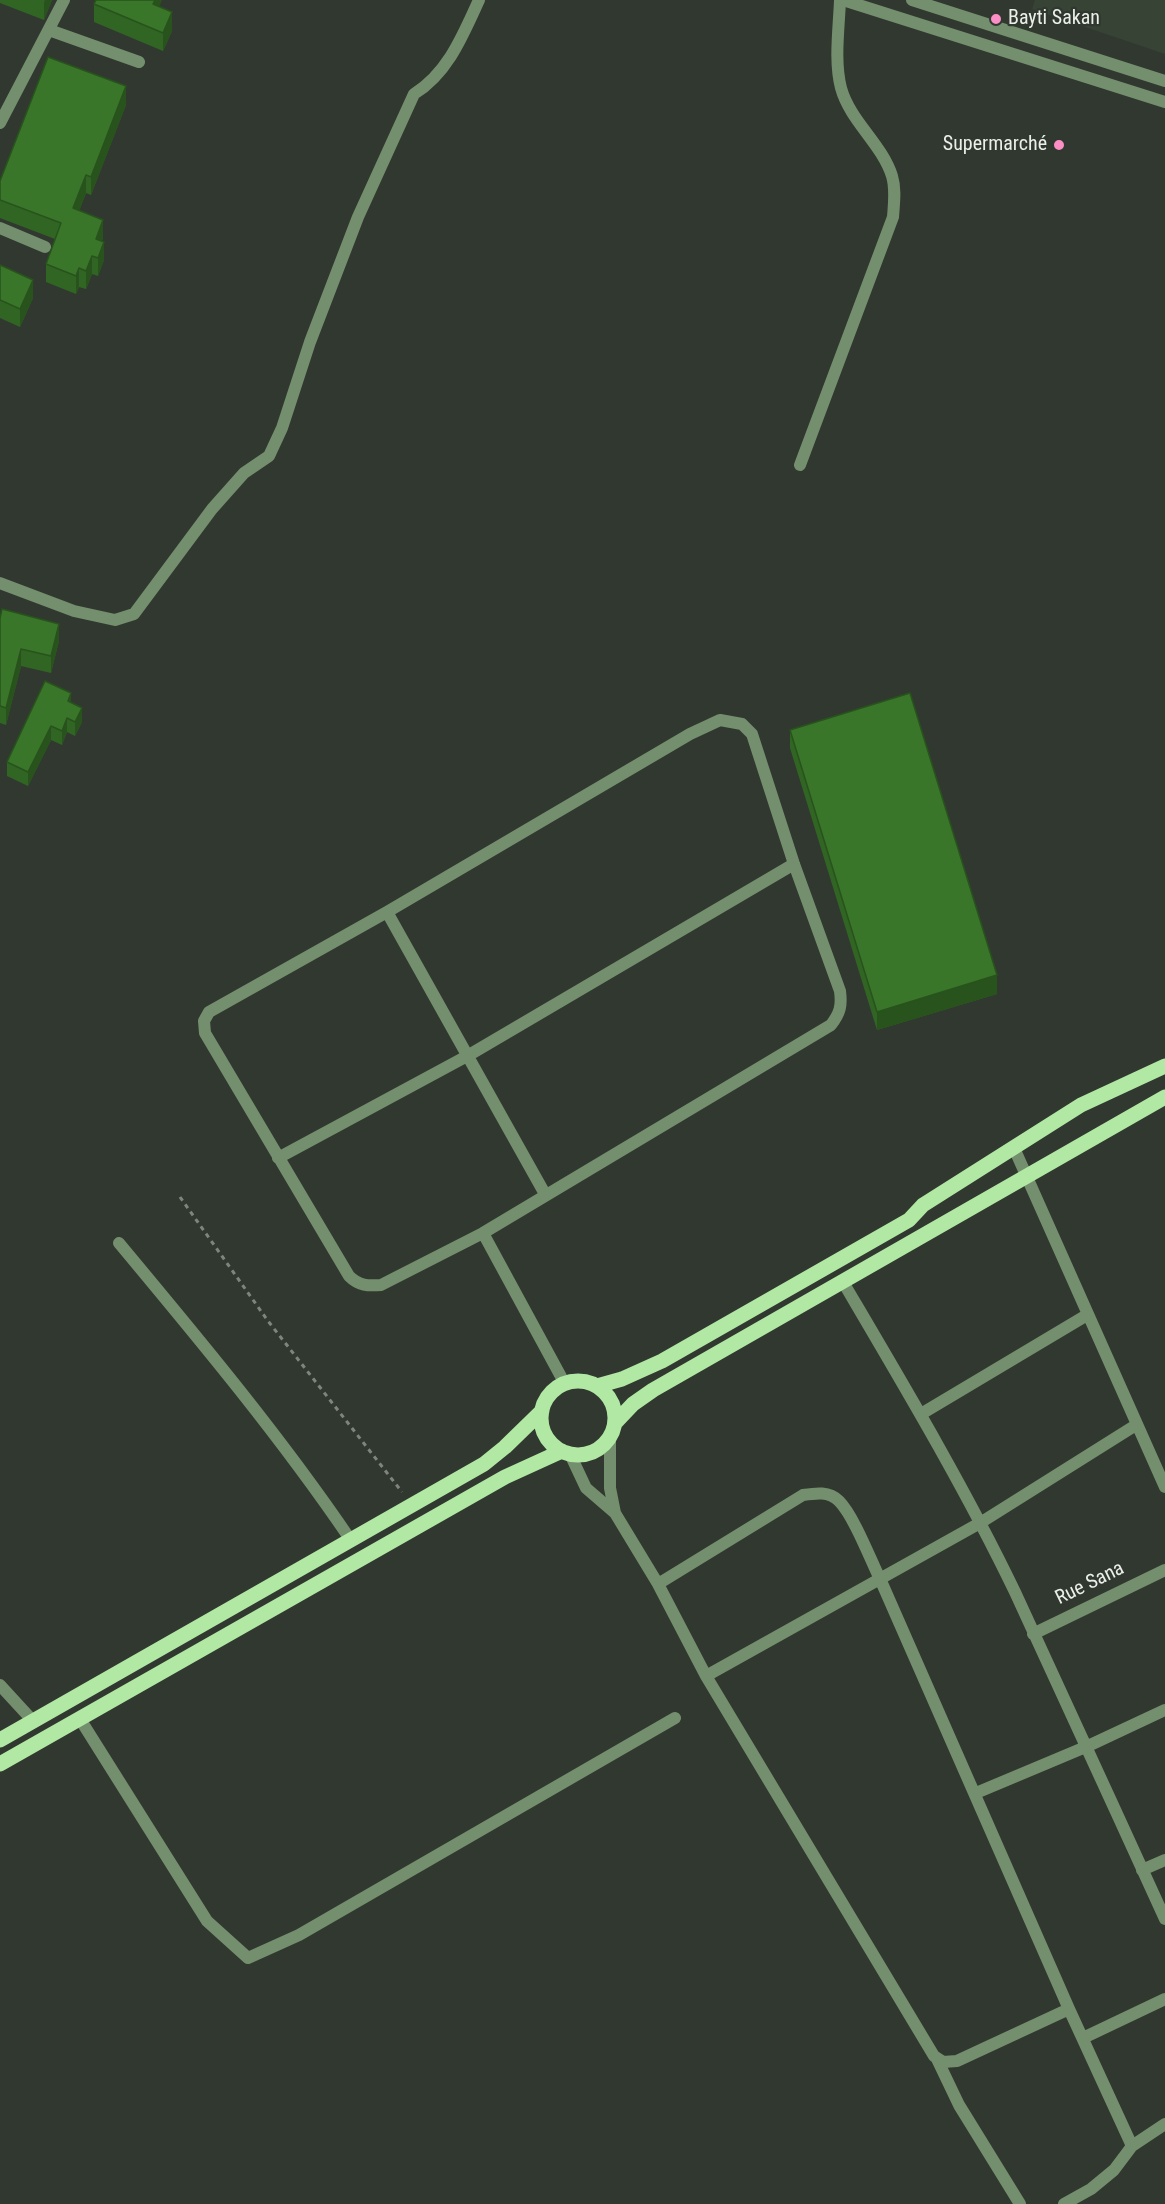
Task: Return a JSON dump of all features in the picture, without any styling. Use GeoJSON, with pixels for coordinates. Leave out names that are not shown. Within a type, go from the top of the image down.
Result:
{"type":"FeatureCollection","features":[{"type":"Feature","properties":{"kind":"main road"},"geometry":{"type":"LineString","coordinates":[[0,1740],[484,1464],[506,1447],[542,1411],[550,1394],[565,1384],[581,1382],[597,1386],[622,1379],[662,1361],[912,1218],[923,1205],[1100,1094],[1165,1066]]}},
{"type":"Feature","properties":{"kind":"main road"},"geometry":{"type":"LineString","coordinates":[[0,1764],[505,1477],[566,1452],[593,1452],[643,1396],[1165,1097]]}},
{"type":"Feature","properties":{"kind":"main road"},"geometry":{"type":"LineString","coordinates":[[597,1386],[609,1398],[613,1430]]}},
{"type":"Feature","properties":{"kind":"main road"},"geometry":{"type":"LineString","coordinates":[[542,1411],[545,1435],[566,1452]]}},
{"type":"Feature","properties":{"kind":"street"},"geometry":{"type":"LineString","coordinates":[[0,123],[64,0]]}},
{"type":"Feature","properties":{"kind":"street"},"geometry":{"type":"LineString","coordinates":[[0,583],[115,620],[134,614],[212,509],[244,472],[269,456],[282,428],[310,342],[358,217],[414,94],[432,83],[460,43],[479,0]]}},
{"type":"Feature","properties":{"kind":"street"},"geometry":{"type":"LineString","coordinates":[[800,465],[893,217],[895,199],[890,171],[857,120],[841,88],[838,51],[841,0],[1165,102]]}},
{"type":"Feature","properties":{"kind":"street"},"geometry":{"type":"LineString","coordinates":[[912,0],[1165,81]]}},
{"type":"Feature","properties":{"kind":"street"},"geometry":{"type":"LineString","coordinates":[[49,30],[138,62]]}},
{"type":"Feature","properties":{"kind":"street"},"geometry":{"type":"LineString","coordinates":[[0,228],[45,247]]}},
{"type":"Feature","properties":{"kind":"street"},"geometry":{"type":"LineString","coordinates":[[720,720],[742,724],[752,734],[794,864],[840,991],[841,1010],[831,1025],[483,1233],[381,1285],[362,1285],[349,1276],[205,1033],[206,1016],[209,1012],[387,912],[690,734],[720,720]]}},
{"type":"Feature","properties":{"kind":"street"},"geometry":{"type":"LineString","coordinates":[[278,1158],[469,1055],[794,864]]}},
{"type":"Feature","properties":{"kind":"street"},"geometry":{"type":"LineString","coordinates":[[387,912],[545,1194]]}},
{"type":"Feature","properties":{"kind":"street"},"geometry":{"type":"LineString","coordinates":[[1014,1148],[1165,1487]]}},
{"type":"Feature","properties":{"kind":"street"},"geometry":{"type":"LineString","coordinates":[[483,1233],[565,1384]]}},
{"type":"Feature","properties":{"kind":"street"},"geometry":{"type":"LineString","coordinates":[[119,1243],[206,1348],[326,1503],[350,1539]]}},
{"type":"Feature","properties":{"kind":"street"},"geometry":{"type":"LineString","coordinates":[[843,1282],[921,1414],[980,1523],[1088,1746],[1165,1919]]}},
{"type":"Feature","properties":{"kind":"street"},"geometry":{"type":"LineString","coordinates":[[921,1414],[1087,1315]]}},
{"type":"Feature","properties":{"kind":"street"},"geometry":{"type":"LineString","coordinates":[[706,1677],[881,1581],[980,1523],[1136,1425]]}},
{"type":"Feature","properties":{"kind":"street"},"geometry":{"type":"LineString","coordinates":[[613,1430],[609,1471],[615,1513]]}},
{"type":"Feature","properties":{"kind":"street"},"geometry":{"type":"LineString","coordinates":[[566,1452],[586,1488],[615,1513],[658,1584],[706,1677],[915,2027],[937,2059],[959,2105],[1020,2204]]}},
{"type":"Feature","properties":{"kind":"street"},"geometry":{"type":"LineString","coordinates":[[658,1584],[803,1495],[818,1492],[838,1500],[881,1581],[1069,2009],[1132,2146]]}},
{"type":"Feature","properties":{"kind":"street","name":"Rue Sana"},"geometry":{"type":"LineString","coordinates":[[1033,1634],[1165,1570]]}},
{"type":"Feature","properties":{"kind":"street"},"geometry":{"type":"LineString","coordinates":[[0,1685],[33,1721]]}},
{"type":"Feature","properties":{"kind":"street"},"geometry":{"type":"LineString","coordinates":[[976,1793],[1088,1746],[1165,1710]]}},
{"type":"Feature","properties":{"kind":"street"},"geometry":{"type":"LineString","coordinates":[[80,1719],[207,1921],[248,1958],[299,1935],[675,1718]]}},
{"type":"Feature","properties":{"kind":"street"},"geometry":{"type":"LineString","coordinates":[[1142,1870],[1165,1860]]}},
{"type":"Feature","properties":{"kind":"street"},"geometry":{"type":"LineString","coordinates":[[1083,2038],[1165,1999]]}},
{"type":"Feature","properties":{"kind":"street"},"geometry":{"type":"LineString","coordinates":[[937,2059],[943,2062],[957,2061],[1069,2009]]}},
{"type":"Feature","properties":{"kind":"street"},"geometry":{"type":"LineString","coordinates":[[1064,2204],[1090,2189],[1113,2170],[1132,2146],[1165,2124]]}},
{"type":"Feature","properties":{"kind":"path"},"geometry":{"type":"LineString","coordinates":[[180,1197],[268,1321],[412,1505]]}},
{"type":"Feature","properties":{"kind":"shaded area"},"geometry":{"type":"Polygon","coordinates":[[[1035,0],[1165,0],[1165,54],[1032,9],[1035,0]]]}},
{"type":"Feature","properties":{"kind":"building"},"geometry":{"type":"Polygon","coordinates":[[[96,0],[155,0],[153,4],[172,12],[163,33],[94,4],[96,0]]]}},
{"type":"Feature","properties":{"kind":"building"},"geometry":{"type":"Polygon","coordinates":[[[48,57],[126,86],[91,177],[86,175],[73,208],[103,220],[96,239],[104,242],[98,258],[92,256],[86,271],[79,268],[76,276],[46,264],[61,223],[0,200],[0,181],[48,57]]]}},
{"type":"Feature","properties":{"kind":"building"},"geometry":{"type":"Polygon","coordinates":[[[0,265],[33,280],[20,309],[0,300],[0,265]]]}},
{"type":"Feature","properties":{"kind":"building"},"geometry":{"type":"Polygon","coordinates":[[[2,609],[59,624],[51,656],[21,649],[6,708],[0,706],[0,618],[2,609]]]}},
{"type":"Feature","properties":{"kind":"building"},"geometry":{"type":"Polygon","coordinates":[[[45,681],[71,693],[68,701],[82,708],[75,722],[67,718],[62,731],[51,726],[28,772],[7,762],[45,681]]]}},
{"type":"Feature","properties":{"kind":"building"},"geometry":{"type":"Polygon","coordinates":[[[910,693],[997,975],[877,1012],[790,730],[910,693]]]}},
{"type":"Feature","properties":{"kind":"place","name":"Bayti Sakan"},"geometry":{"type":"Point","coordinates":[996,19]}},
{"type":"Feature","properties":{"kind":"place","name":"Supermarché"},"geometry":{"type":"Point","coordinates":[1059,145]}}]}
